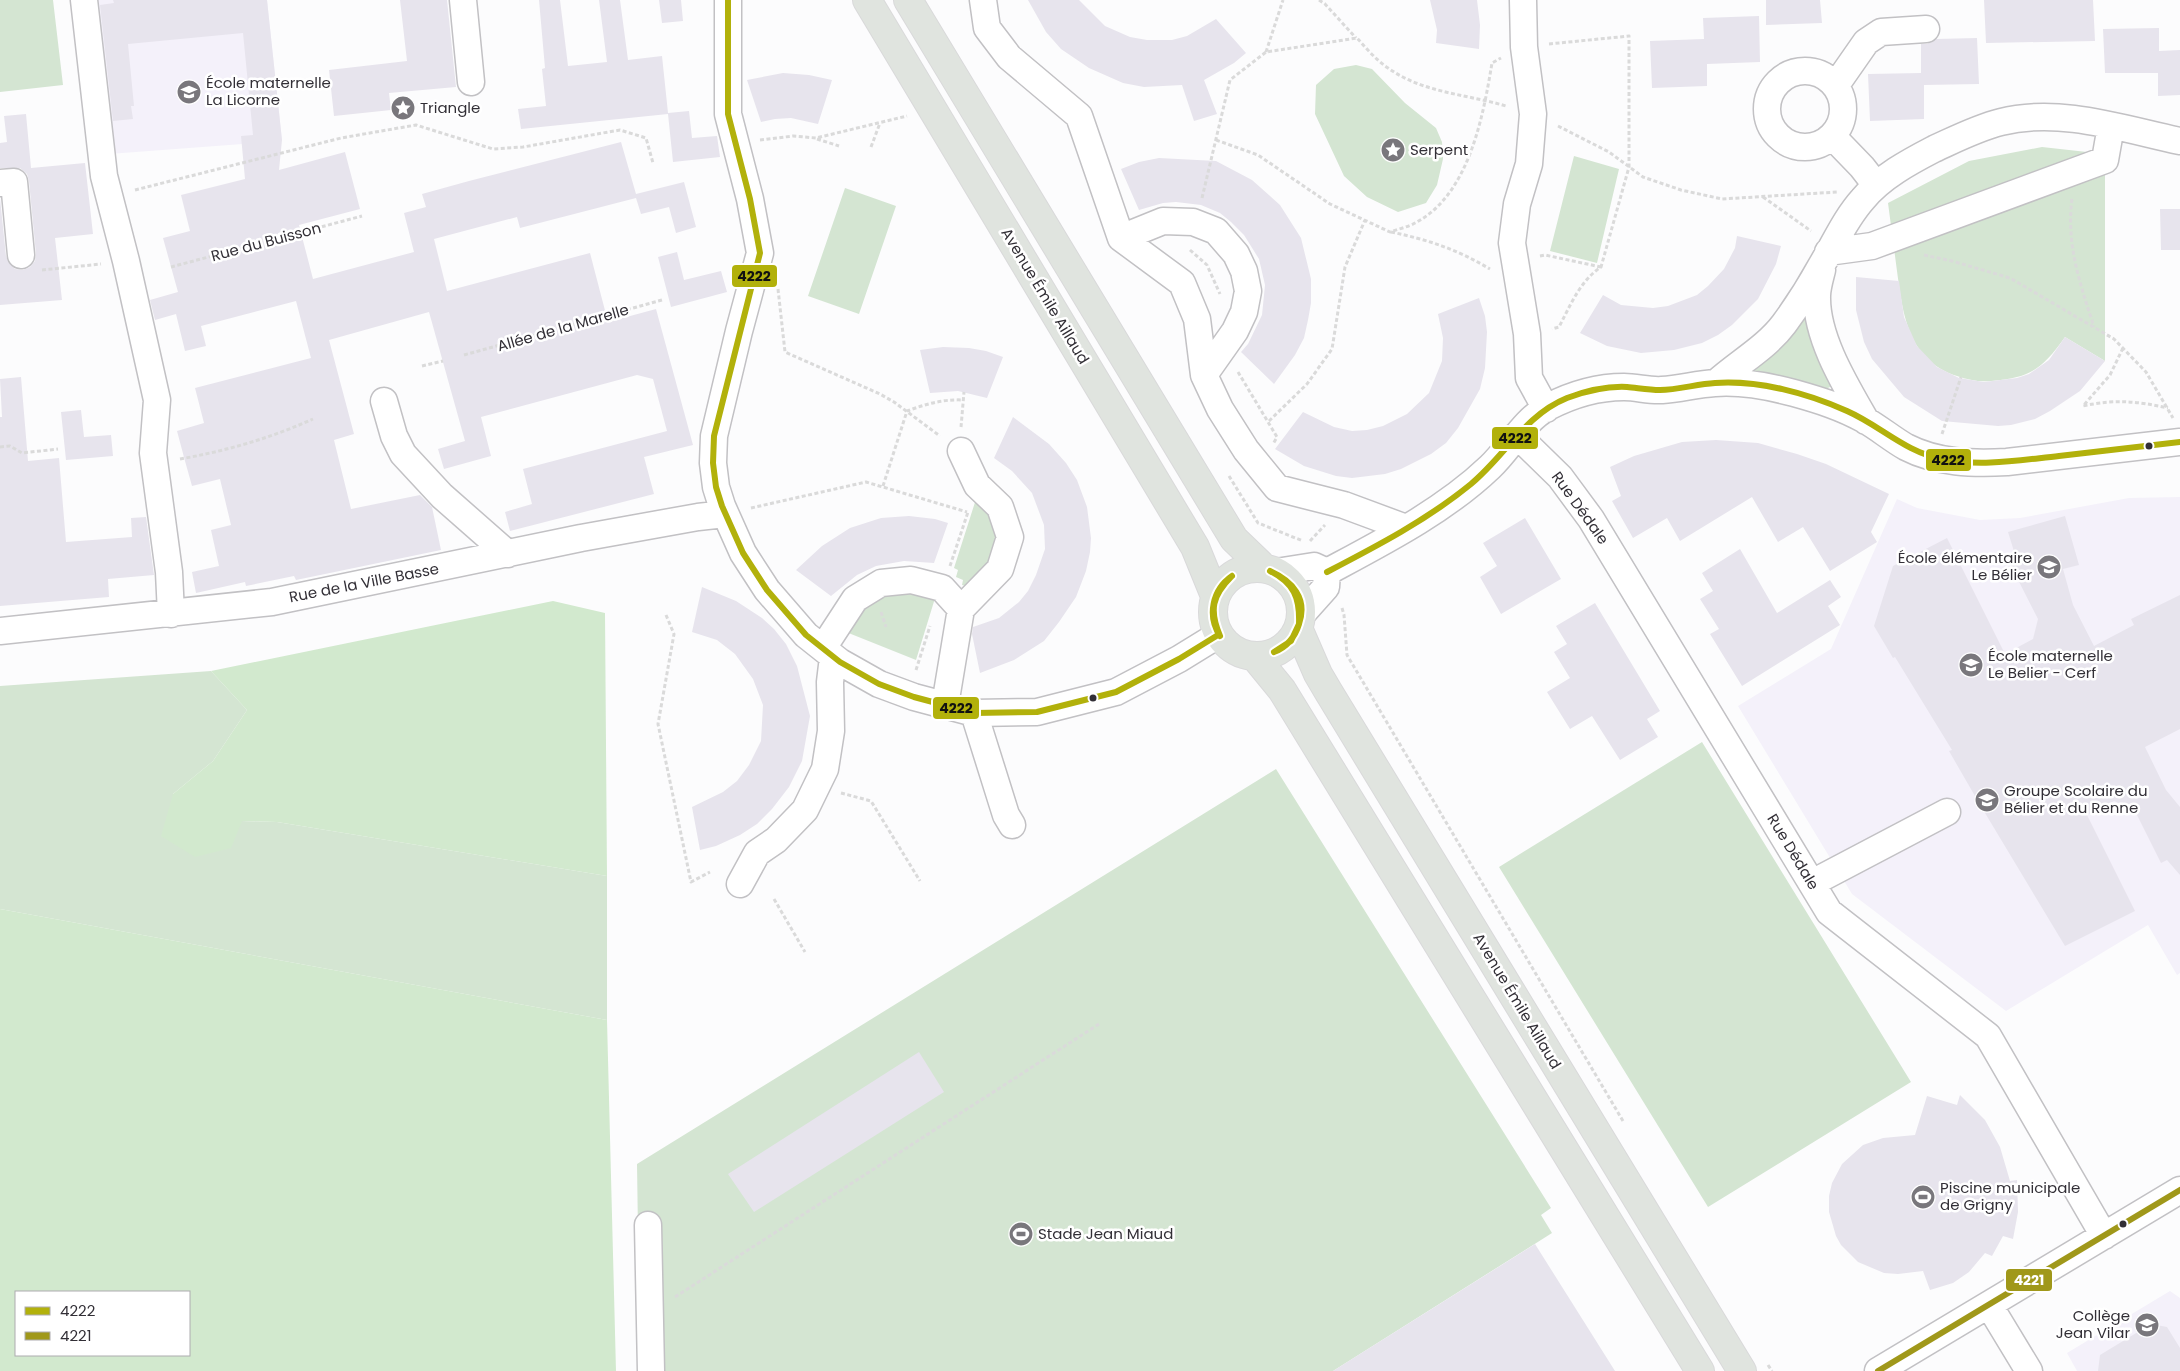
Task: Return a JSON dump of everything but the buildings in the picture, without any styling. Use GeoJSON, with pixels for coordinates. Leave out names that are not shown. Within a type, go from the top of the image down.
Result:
{"type":"FeatureCollection","features":[{"type":"Feature","properties":{"kind":"main road","name":"Avenue Émile Aillaud"},"geometry":{"type":"LineString","coordinates":[[867,0],[1195,547],[1215,596]]}},
{"type":"Feature","properties":{"kind":"main road"},"geometry":{"type":"LineString","coordinates":[[908,0],[1234,539],[1270,570],[1287,580],[1295,590],[1300,602],[1300,622],[1291,640],[1281,650],[1269,655],[1255,657],[1241,654],[1228,646],[1218,635],[1213,622],[1212,610],[1215,596],[1223,583],[1235,574],[1249,568],[1270,570]]}},
{"type":"Feature","properties":{"kind":"main road","name":"Avenue Émile Aillaud"},"geometry":{"type":"LineString","coordinates":[[1300,622],[1325,686],[1742,1371]]}},
{"type":"Feature","properties":{"kind":"main road"},"geometry":{"type":"LineString","coordinates":[[1255,657],[1282,690],[1700,1371]]}},
{"type":"Feature","properties":{"kind":"street"},"geometry":{"type":"LineString","coordinates":[[84,0],[102,160],[157,400],[153,453],[169,572],[171,614]]}},
{"type":"Feature","properties":{"kind":"street"},"geometry":{"type":"LineString","coordinates":[[463,0],[471,82]]}},
{"type":"Feature","properties":{"kind":"street"},"geometry":{"type":"LineString","coordinates":[[728,0],[728,114],[759,239],[760,253],[714,436],[713,463],[716,487],[725,514],[743,553],[767,590],[806,635],[828,652],[879,684],[974,713],[1037,712],[1116,692],[1179,659],[1218,635]]}},
{"type":"Feature","properties":{"kind":"street"},"geometry":{"type":"LineString","coordinates":[[983,0],[987,28],[1009,57],[1079,116],[1121,238],[1182,283],[1197,319],[1204,375],[1220,409],[1241,442],[1277,488],[1344,505],[1406,528]]}},
{"type":"Feature","properties":{"kind":"street"},"geometry":{"type":"LineString","coordinates":[[1523,0],[1524,47],[1533,114],[1528,164],[1518,204],[1512,243],[1527,334],[1529,378],[1546,409]]}},
{"type":"Feature","properties":{"kind":"street"},"geometry":{"type":"LineString","coordinates":[[1836,85],[1866,42],[1881,32],[1926,29]]}},
{"type":"Feature","properties":{"kind":"street"},"geometry":{"type":"LineString","coordinates":[[1803,70],[1821,74],[1836,85],[1844,102],[1843,120],[1834,137],[1818,147],[1799,148],[1782,140],[1770,126],[1766,107],[1772,89],[1785,76],[1803,70]]}},
{"type":"Feature","properties":{"kind":"street"},"geometry":{"type":"LineString","coordinates":[[1716,383],[1737,364],[1755,353],[1783,325],[1825,258],[1846,220],[1870,191],[1927,153],[1981,127],[2002,121],[2049,117],[2080,119],[2180,142]]}},
{"type":"Feature","properties":{"kind":"street"},"geometry":{"type":"LineString","coordinates":[[1825,258],[1872,246],[2105,160],[2112,126]]}},
{"type":"Feature","properties":{"kind":"street"},"geometry":{"type":"LineString","coordinates":[[1834,137],[1862,167],[1870,191]]}},
{"type":"Feature","properties":{"kind":"street"},"geometry":{"type":"LineString","coordinates":[[0,183],[14,182],[21,255]]}},
{"type":"Feature","properties":{"kind":"street"},"geometry":{"type":"LineString","coordinates":[[1121,238],[1163,221],[1194,222],[1216,231],[1236,254],[1244,271],[1248,291],[1244,312],[1235,331],[1204,375]]}},
{"type":"Feature","properties":{"kind":"street"},"geometry":{"type":"LineString","coordinates":[[1825,258],[1817,297],[1822,332],[1844,381],[1866,421]]}},
{"type":"Feature","properties":{"kind":"street"},"geometry":{"type":"LineString","coordinates":[[1327,572],[1406,528],[1451,499],[1491,467],[1516,436],[1546,409],[1565,399],[1606,388],[1626,387],[1660,390],[1716,383],[1759,385],[1794,393],[1845,409],[1907,447],[1935,457],[1978,464],[2007,462],[2178,432]]}},
{"type":"Feature","properties":{"kind":"street"},"geometry":{"type":"LineString","coordinates":[[384,401],[394,436],[403,454],[442,496],[508,554]]}},
{"type":"Feature","properties":{"kind":"street","name":"Rue Dédale"},"geometry":{"type":"LineString","coordinates":[[1516,436],[1560,477],[1591,519],[1829,912],[1988,1036],[2104,1236]]}},
{"type":"Feature","properties":{"kind":"street"},"geometry":{"type":"LineString","coordinates":[[945,705],[961,609],[1000,570],[1010,537],[1000,507],[977,485],[961,451]]}},
{"type":"Feature","properties":{"kind":"street","name":"Rue de la Ville Basse"},"geometry":{"type":"LineString","coordinates":[[0,631],[272,602],[654,525],[725,514]]}},
{"type":"Feature","properties":{"kind":"street"},"geometry":{"type":"LineString","coordinates":[[1270,570],[1314,566],[1327,572]]}},
{"type":"Feature","properties":{"kind":"street"},"geometry":{"type":"LineString","coordinates":[[1300,622],[1326,587],[1327,572]]}},
{"type":"Feature","properties":{"kind":"street"},"geometry":{"type":"LineString","coordinates":[[740,884],[757,853],[776,840],[805,810],[825,769],[831,731],[828,652],[855,598],[881,583],[911,580],[942,588],[961,609]]}},
{"type":"Feature","properties":{"kind":"street"},"geometry":{"type":"LineString","coordinates":[[974,713],[1006,815],[1012,825]]}},
{"type":"Feature","properties":{"kind":"street"},"geometry":{"type":"LineString","coordinates":[[1812,883],[1947,812]]}},
{"type":"Feature","properties":{"kind":"street"},"geometry":{"type":"LineString","coordinates":[[1878,1371],[2180,1190]]}},
{"type":"Feature","properties":{"kind":"street"},"geometry":{"type":"LineString","coordinates":[[648,1225],[651,1371]]}},
{"type":"Feature","properties":{"kind":"street"},"geometry":{"type":"LineString","coordinates":[[1989,1305],[2030,1371]]}},
{"type":"Feature","properties":{"kind":"path"},"geometry":{"type":"LineString","coordinates":[[1266,52],[1283,0]]}},
{"type":"Feature","properties":{"kind":"path"},"geometry":{"type":"LineString","coordinates":[[1318,0],[1325,4],[1356,38],[1388,68],[1431,90],[1486,100],[1533,114],[1609,152],[1643,177],[1681,190],[1722,198],[1870,191]]}},
{"type":"Feature","properties":{"kind":"path"},"geometry":{"type":"LineString","coordinates":[[1390,232],[1416,223],[1439,205],[1456,185],[1463,172],[1486,100],[1492,63],[1524,47],[1629,36],[1629,167],[1601,267],[1591,274],[1578,291],[1558,327],[1527,334]]}},
{"type":"Feature","properties":{"kind":"path"},"geometry":{"type":"LineString","coordinates":[[1194,222],[1198,214],[1230,80],[1266,52],[1356,38]]}},
{"type":"Feature","properties":{"kind":"path"},"geometry":{"type":"LineString","coordinates":[[816,138],[908,116]]}},
{"type":"Feature","properties":{"kind":"path"},"geometry":{"type":"LineString","coordinates":[[871,147],[880,123]]}},
{"type":"Feature","properties":{"kind":"path"},"geometry":{"type":"LineString","coordinates":[[110,196],[341,138],[416,125],[494,149],[523,147],[620,130],[646,138],[653,163]]}},
{"type":"Feature","properties":{"kind":"path"},"geometry":{"type":"LineString","coordinates":[[735,144],[793,136],[816,138],[839,146]]}},
{"type":"Feature","properties":{"kind":"path"},"geometry":{"type":"LineString","coordinates":[[1216,140],[1258,154],[1330,204],[1390,232],[1429,240],[1516,274],[1545,255],[1601,267]]}},
{"type":"Feature","properties":{"kind":"path"},"geometry":{"type":"LineString","coordinates":[[2086,166],[2072,200],[2070,237],[2078,277],[2094,327]]}},
{"type":"Feature","properties":{"kind":"path"},"geometry":{"type":"LineString","coordinates":[[1762,197],[1808,229],[1825,258]]}},
{"type":"Feature","properties":{"kind":"path","name":"Rue du Buisson"},"geometry":{"type":"LineString","coordinates":[[170,267],[362,216]]}},
{"type":"Feature","properties":{"kind":"path"},"geometry":{"type":"LineString","coordinates":[[1269,421],[1307,384],[1332,349],[1345,267],[1365,220]]}},
{"type":"Feature","properties":{"kind":"path"},"geometry":{"type":"LineString","coordinates":[[1920,254],[2010,278],[2114,339],[2146,372],[2168,408],[2178,432]]}},
{"type":"Feature","properties":{"kind":"path"},"geometry":{"type":"LineString","coordinates":[[21,255],[23,272],[126,261]]}},
{"type":"Feature","properties":{"kind":"path"},"geometry":{"type":"LineString","coordinates":[[778,286],[785,352],[880,394],[907,411],[961,451]]}},
{"type":"Feature","properties":{"kind":"path","name":"Allée de la Marelle"},"geometry":{"type":"LineString","coordinates":[[464,355],[662,300]]}},
{"type":"Feature","properties":{"kind":"path"},"geometry":{"type":"LineString","coordinates":[[2123,348],[2110,375],[2083,406],[2108,401],[2144,403],[2168,408]]}},
{"type":"Feature","properties":{"kind":"path"},"geometry":{"type":"LineString","coordinates":[[422,366],[443,361]]}},
{"type":"Feature","properties":{"kind":"path"},"geometry":{"type":"LineString","coordinates":[[1935,457],[1961,377]]}},
{"type":"Feature","properties":{"kind":"path"},"geometry":{"type":"LineString","coordinates":[[961,451],[964,392]]}},
{"type":"Feature","properties":{"kind":"path"},"geometry":{"type":"LineString","coordinates":[[907,411],[931,403],[963,400]]}},
{"type":"Feature","properties":{"kind":"path"},"geometry":{"type":"LineString","coordinates":[[882,486],[907,411]]}},
{"type":"Feature","properties":{"kind":"path"},"geometry":{"type":"LineString","coordinates":[[155,463],[204,455],[282,433],[313,419]]}},
{"type":"Feature","properties":{"kind":"path"},"geometry":{"type":"LineString","coordinates":[[0,447],[10,446],[22,452],[58,449]]}},
{"type":"Feature","properties":{"kind":"path"},"geometry":{"type":"LineString","coordinates":[[1227,472],[1258,523],[1307,543],[1327,572],[1344,615],[1347,655],[1625,1124]]}},
{"type":"Feature","properties":{"kind":"path"},"geometry":{"type":"LineString","coordinates":[[725,514],[866,482],[968,512]]}},
{"type":"Feature","properties":{"kind":"path"},"geometry":{"type":"LineString","coordinates":[[908,694],[971,505]]}},
{"type":"Feature","properties":{"kind":"path"},"geometry":{"type":"LineString","coordinates":[[666,615],[674,634],[658,724],[691,882],[710,872]]}},
{"type":"Feature","properties":{"kind":"path"},"geometry":{"type":"LineString","coordinates":[[818,783],[847,796],[871,801],[920,881]]}},
{"type":"Feature","properties":{"kind":"path"},"geometry":{"type":"LineString","coordinates":[[774,899],[805,952]]}},
{"type":"Feature","properties":{"kind":"path"},"geometry":{"type":"LineString","coordinates":[[650,1313],[1100,1024]]}},
{"type":"Feature","properties":{"kind":"path"},"geometry":{"type":"LineString","coordinates":[[1767,1362],[1772,1371]]}},
{"type":"Feature","properties":{"kind":"shaded area","name":"École maternelle La Licorne"},"geometry":{"type":"Polygon","coordinates":[[[92,0],[267,0],[282,141],[109,154],[92,0]]]}},
{"type":"Feature","properties":{"kind":"shaded area","name":"Groupe Scolaire du Bélier et du Renne"},"geometry":{"type":"Polygon","coordinates":[[[2180,497],[2180,973],[2177,975],[2148,925],[2006,1011],[1852,894],[1738,706],[1831,649],[1897,499],[1917,508],[1980,520],[2020,518],[2129,498],[2180,497]]]}},
{"type":"Feature","properties":{"kind":"shaded area","name":"Collège Jean Vilar"},"geometry":{"type":"Polygon","coordinates":[[[2170,1291],[2180,1298],[2180,1371],[2077,1371],[2067,1353],[2170,1291]]]}},
{"type":"Feature","properties":{"kind":"green space"},"geometry":{"type":"Polygon","coordinates":[[[0,0],[53,0],[63,85],[0,92],[0,0]]]}},
{"type":"Feature","properties":{"kind":"green space"},"geometry":{"type":"Polygon","coordinates":[[[1356,65],[1372,69],[1405,103],[1436,128],[1442,142],[1443,159],[1437,185],[1426,203],[1398,212],[1367,197],[1344,176],[1315,114],[1316,85],[1334,69],[1356,65]]]}},
{"type":"Feature","properties":{"kind":"green space"},"geometry":{"type":"Polygon","coordinates":[[[2042,147],[2105,154],[2105,361],[2065,337],[2042,364],[2026,374],[2005,380],[1965,379],[1941,369],[1928,359],[1918,347],[1911,334],[1899,287],[1888,203],[1969,161],[2042,147]]]}},
{"type":"Feature","properties":{"kind":"green space"},"geometry":{"type":"Polygon","coordinates":[[[1574,156],[1619,169],[1597,263],[1550,251],[1574,156]]]}},
{"type":"Feature","properties":{"kind":"green space"},"geometry":{"type":"Polygon","coordinates":[[[845,188],[896,206],[859,314],[808,296],[845,188]]]}},
{"type":"Feature","properties":{"kind":"green space"},"geometry":{"type":"Polygon","coordinates":[[[1806,308],[1834,385],[1826,389],[1791,378],[1757,373],[1753,370],[1806,308]]]}},
{"type":"Feature","properties":{"kind":"green space"},"geometry":{"type":"Polygon","coordinates":[[[977,496],[993,510],[1002,540],[973,588],[962,585],[963,580],[956,577],[958,570],[954,568],[977,496]]]}},
{"type":"Feature","properties":{"kind":"green space"},"geometry":{"type":"Polygon","coordinates":[[[893,589],[936,595],[916,660],[846,632],[856,613],[893,589]]]}},
{"type":"Feature","properties":{"kind":"green space"},"geometry":{"type":"Polygon","coordinates":[[[553,601],[605,613],[607,876],[277,822],[242,821],[231,848],[195,857],[161,836],[173,794],[213,761],[247,710],[211,671],[553,601]]]}},
{"type":"Feature","properties":{"kind":"green space"},"geometry":{"type":"Polygon","coordinates":[[[211,671],[247,710],[213,761],[173,794],[242,821],[277,822],[607,876],[607,1020],[0,909],[0,686],[211,671]]]}},
{"type":"Feature","properties":{"kind":"green space"},"geometry":{"type":"Polygon","coordinates":[[[1702,742],[1911,1082],[1708,1207],[1499,867],[1702,742]]]}},
{"type":"Feature","properties":{"kind":"green space"},"geometry":{"type":"Polygon","coordinates":[[[1276,769],[1551,1208],[1541,1215],[1552,1233],[1333,1371],[640,1371],[637,1164],[1276,769]]]}},
{"type":"Feature","properties":{"kind":"green space"},"geometry":{"type":"Polygon","coordinates":[[[0,909],[607,1020],[616,1371],[0,1371],[0,909]]]}},
{"type":"Feature","properties":{"kind":"transit line","name":"4222"},"geometry":{"type":"LineString","coordinates":[[728,0],[728,114],[750,199],[760,253],[714,436],[713,463],[716,487],[722,506],[743,553],[767,590],[806,635],[840,662],[879,684],[914,697],[974,713],[1037,712],[1116,692],[1179,659],[1218,635]]}},
{"type":"Feature","properties":{"kind":"transit line","name":"4222"},"geometry":{"type":"LineString","coordinates":[[1327,572],[1401,532],[1454,497],[1483,473],[1527,425],[1552,405],[1574,395],[1604,388],[1627,387],[1667,390],[1708,384],[1732,383],[1782,389],[1799,393],[1847,411],[1916,451],[1929,456],[1957,461],[1986,463],[2015,461],[2180,442]]}},
{"type":"Feature","properties":{"kind":"transit line","name":"4222"},"geometry":{"type":"LineString","coordinates":[[1270,571],[1291,585],[1300,598],[1301,615],[1299,624]]}},
{"type":"Feature","properties":{"kind":"transit line","name":"4222"},"geometry":{"type":"LineString","coordinates":[[1270,571],[1285,581],[1294,592],[1297,599],[1299,624]]}},
{"type":"Feature","properties":{"kind":"transit line","name":"4222"},"geometry":{"type":"LineString","coordinates":[[1220,636],[1214,620],[1214,604],[1220,588],[1232,576]]}},
{"type":"Feature","properties":{"kind":"transit line","name":"4222"},"geometry":{"type":"LineString","coordinates":[[1220,636],[1214,618],[1214,604],[1220,590],[1232,576]]}},
{"type":"Feature","properties":{"kind":"transit line","name":"4222"},"geometry":{"type":"LineString","coordinates":[[1274,652],[1291,641],[1299,624]]}},
{"type":"Feature","properties":{"kind":"transit line","name":"4222"},"geometry":{"type":"LineString","coordinates":[[1274,652],[1290,641],[1299,624]]}},
{"type":"Feature","properties":{"kind":"transit line","name":"4221"},"geometry":{"type":"LineString","coordinates":[[1878,1371],[2180,1190]]}},
{"type":"Feature","properties":{"kind":"place","name":"École maternelle La Licorne"},"geometry":{"type":"Point","coordinates":[189,92]}},
{"type":"Feature","properties":{"kind":"place","name":"Triangle"},"geometry":{"type":"Point","coordinates":[403,108]}},
{"type":"Feature","properties":{"kind":"place","name":"Serpent"},"geometry":{"type":"Point","coordinates":[1393,150]}},
{"type":"Feature","properties":{"kind":"place","name":"École élémentaire Le Bélier"},"geometry":{"type":"Point","coordinates":[2049,567]}},
{"type":"Feature","properties":{"kind":"place","name":"École maternelle Le Belier - Cerf"},"geometry":{"type":"Point","coordinates":[1971,665]}},
{"type":"Feature","properties":{"kind":"place","name":"Groupe Scolaire du Bélier et du Renne"},"geometry":{"type":"Point","coordinates":[1987,800]}},
{"type":"Feature","properties":{"kind":"place","name":"Piscine municipale de Grigny"},"geometry":{"type":"Point","coordinates":[1923,1197]}},
{"type":"Feature","properties":{"kind":"place","name":"Stade Jean Miaud"},"geometry":{"type":"Point","coordinates":[1021,1234]}},
{"type":"Feature","properties":{"kind":"place","name":"Collège Jean Vilar"},"geometry":{"type":"Point","coordinates":[2147,1325]}}]}
